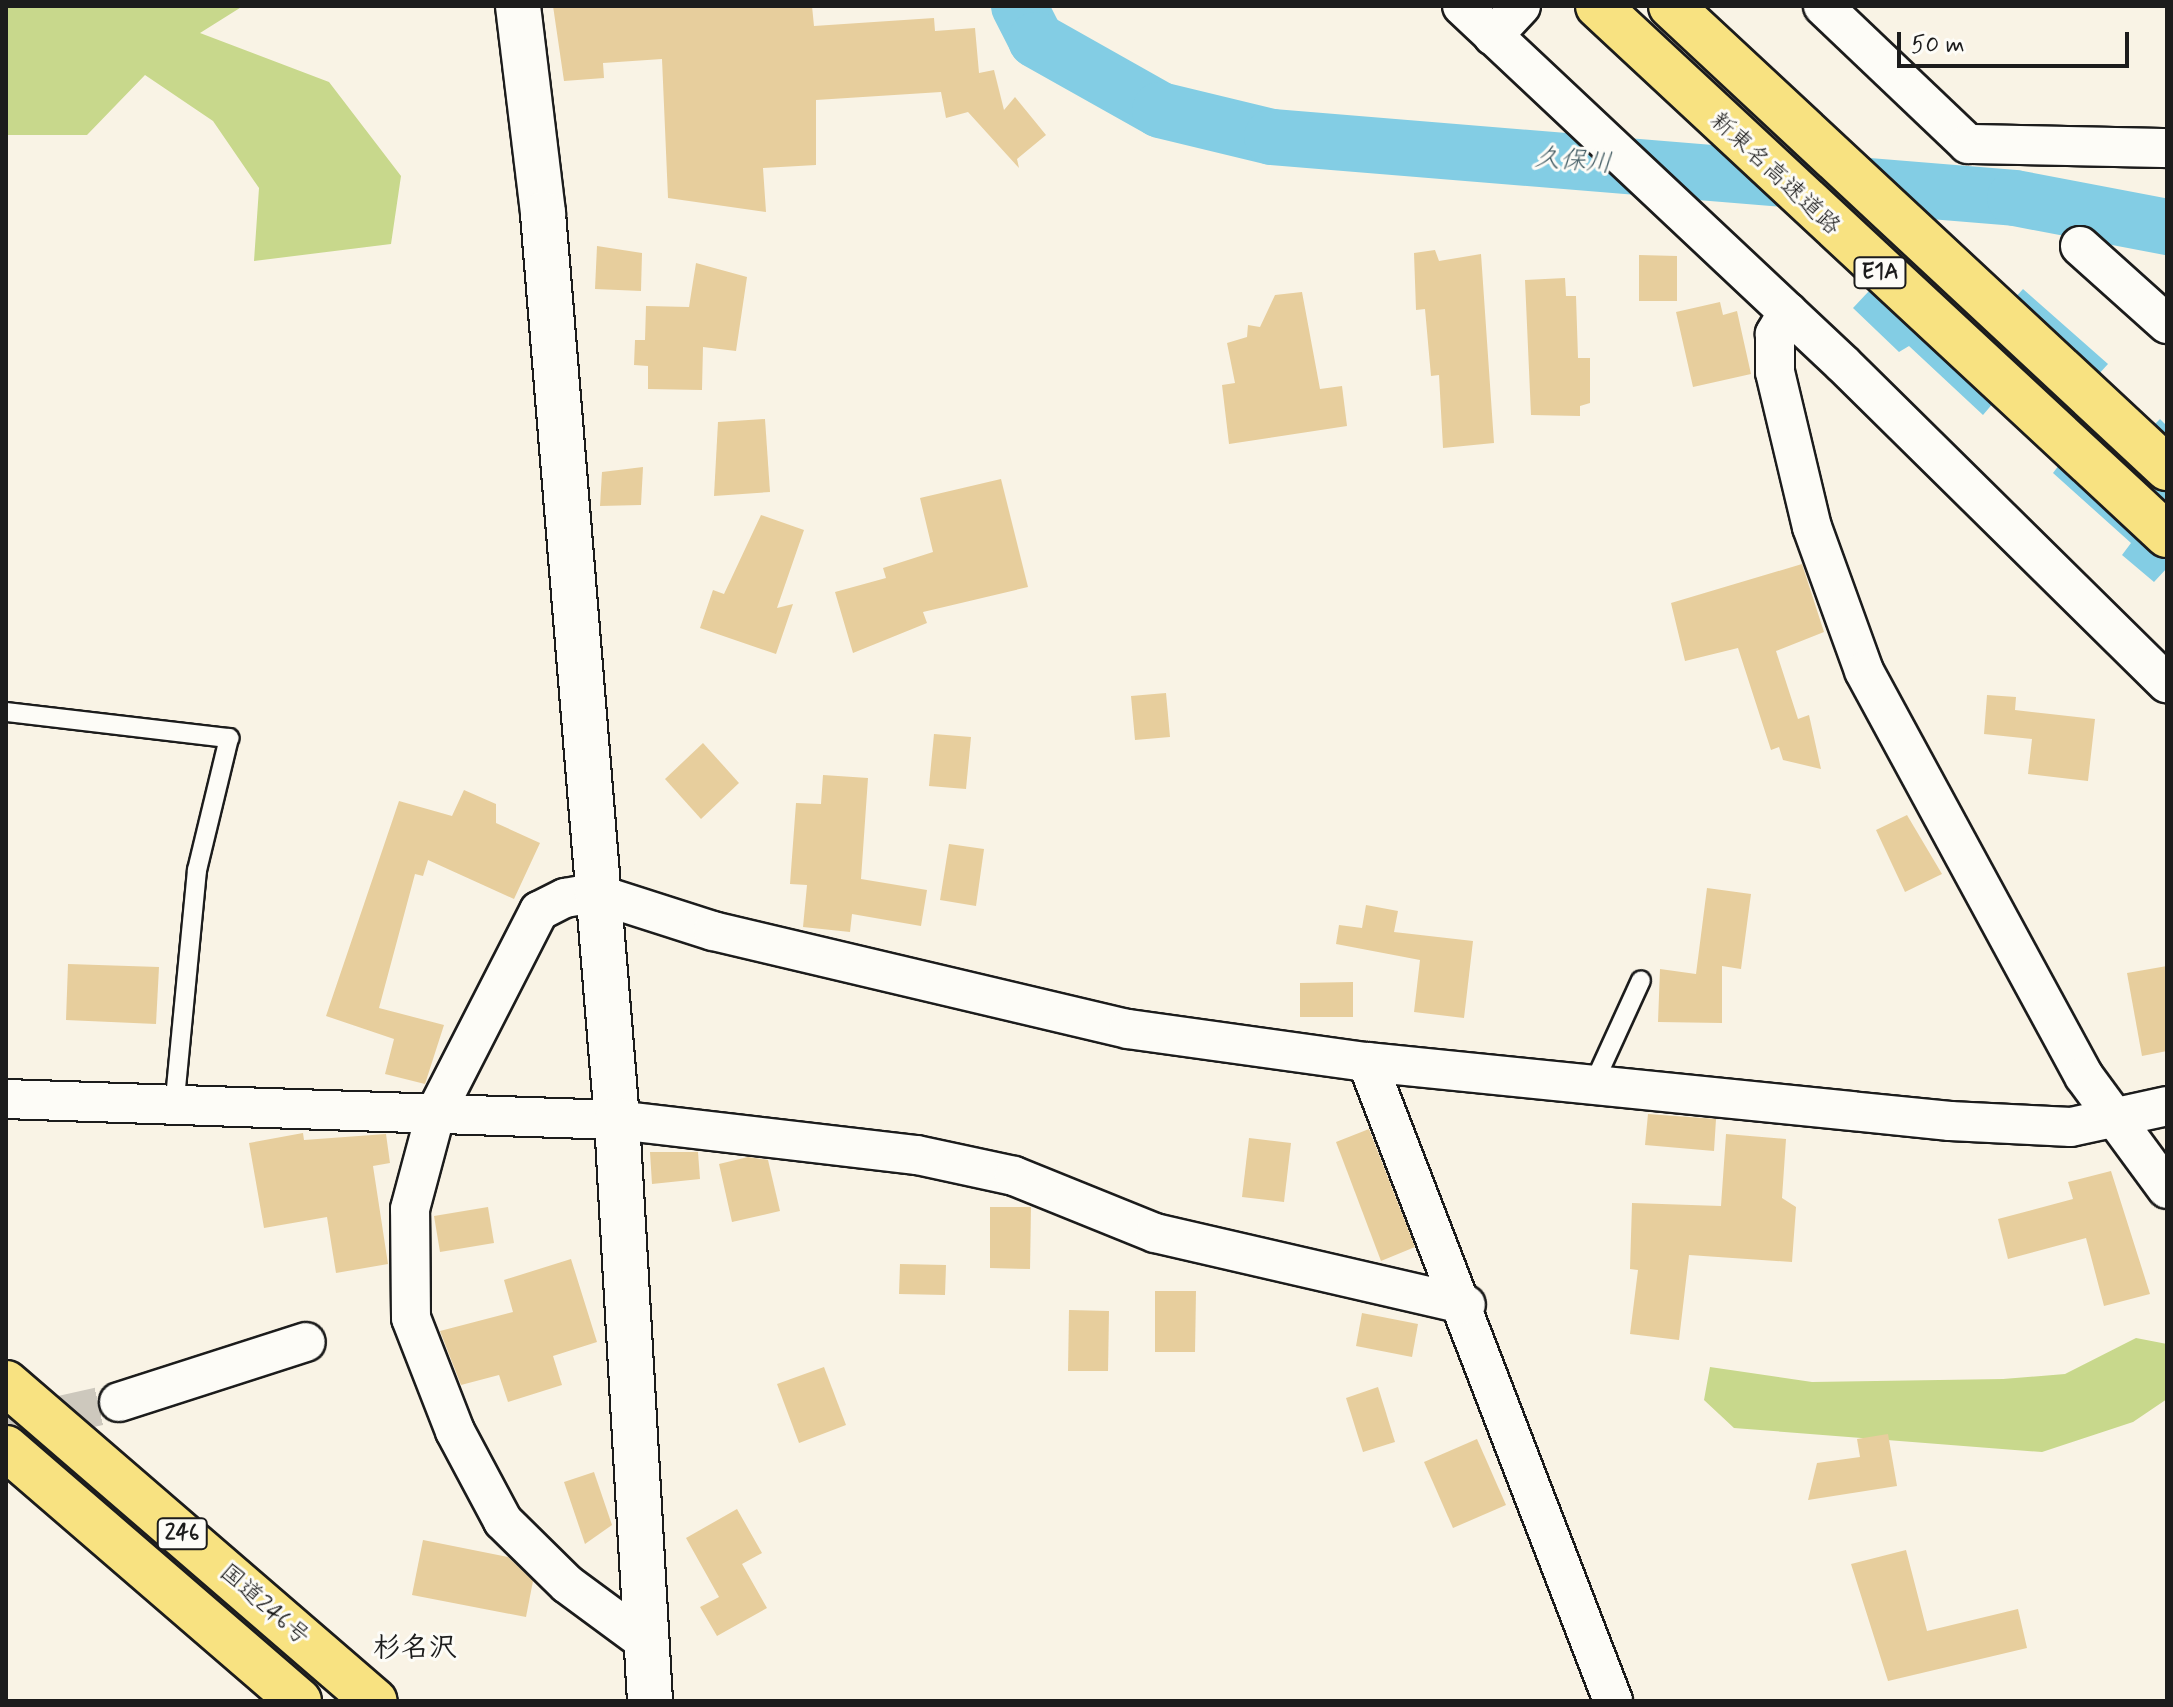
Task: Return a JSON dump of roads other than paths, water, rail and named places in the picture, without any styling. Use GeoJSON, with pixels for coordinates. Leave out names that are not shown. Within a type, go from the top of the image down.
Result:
{"type":"FeatureCollection","features":[{"type":"Feature","properties":{"kind":"highway","name":"新東名高速道路"},"geometry":{"type":"LineString","coordinates":[[1598,6],[2167,535]]}},
{"type":"Feature","properties":{"kind":"highway","name":"新東名高速道路"},"geometry":{"type":"LineString","coordinates":[[1671,6],[2167,468]]}},
{"type":"Feature","properties":{"kind":"highway","name":"国道246号"},"geometry":{"type":"LineString","coordinates":[[6,1383],[375,1701]]}},
{"type":"Feature","properties":{"kind":"highway","name":"国道246号"},"geometry":{"type":"LineString","coordinates":[[6,1448],[299,1701]]}},
{"type":"Feature","properties":{"kind":"street"},"geometry":{"type":"LineString","coordinates":[[518,6],[543,214],[594,893],[617,1120],[650,1701]]}},
{"type":"Feature","properties":{"kind":"street"},"geometry":{"type":"LineString","coordinates":[[1462,6],[1788,312],[2167,684]]}},
{"type":"Feature","properties":{"kind":"street"},"geometry":{"type":"LineString","coordinates":[[1493,36],[1521,6]]}},
{"type":"Feature","properties":{"kind":"street"},"geometry":{"type":"LineString","coordinates":[[1823,6],[1968,144],[2167,148]]}},
{"type":"Feature","properties":{"kind":"street"},"geometry":{"type":"LineString","coordinates":[[2080,246],[2167,324]]}},
{"type":"Feature","properties":{"kind":"street"},"geometry":{"type":"LineString","coordinates":[[1788,312],[1775,334],[1775,372],[1812,527],[1864,671],[2084,1076],[2167,1189]]}},
{"type":"Feature","properties":{"kind":"street"},"geometry":{"type":"LineString","coordinates":[[647,1643],[567,1584],[503,1521],[455,1431],[411,1318],[410,1209],[436,1112],[539,911],[594,893],[713,931],[1128,1029],[1367,1062],[1950,1121],[2071,1127],[2167,1106]]}},
{"type":"Feature","properties":{"kind":"street"},"geometry":{"type":"LineString","coordinates":[[1367,1062],[1466,1305],[1613,1701]]}},
{"type":"Feature","properties":{"kind":"street"},"geometry":{"type":"LineString","coordinates":[[6,1099],[174,1109],[436,1112],[617,1120],[917,1155],[1014,1176],[1155,1233],[1466,1305]]}},
{"type":"Feature","properties":{"kind":"street"},"geometry":{"type":"LineString","coordinates":[[119,1402],[306,1342]]}},
{"type":"Feature","properties":{"kind":"lane"},"geometry":{"type":"LineString","coordinates":[[6,712],[229,738],[197,870],[174,1109]]}},
{"type":"Feature","properties":{"kind":"lane"},"geometry":{"type":"LineString","coordinates":[[1593,1085],[1641,980]]}},
{"type":"Feature","properties":{"kind":"water"},"geometry":{"type":"Polygon","coordinates":[[[1900,258],[1922,260],[1939,278],[1928,293],[1979,338],[2023,289],[2108,364],[2073,402],[2029,361],[1983,415],[1909,346],[1899,352],[1853,308],[1900,258]]]}},
{"type":"Feature","properties":{"kind":"water"},"geometry":{"type":"Polygon","coordinates":[[[2160,419],[2167,426],[2167,568],[2154,582],[2122,555],[2131,543],[2053,473],[2078,440],[2111,468],[2160,419]]]}},
{"type":"Feature","properties":{"kind":"waterway","name":"久保川"},"geometry":{"type":"LineString","coordinates":[[1019,6],[1036,40],[1160,110],[1272,137],[2015,198],[2167,227]]}},
{"type":"Feature","properties":{"kind":"tunnel"},"geometry":{"type":"LineString","coordinates":[[6,1427],[119,1402]]}},
{"type":"Feature","properties":{"kind":"district","name":"杉名沢"},"geometry":{"type":"Point","coordinates":[415,1649]}}]}
